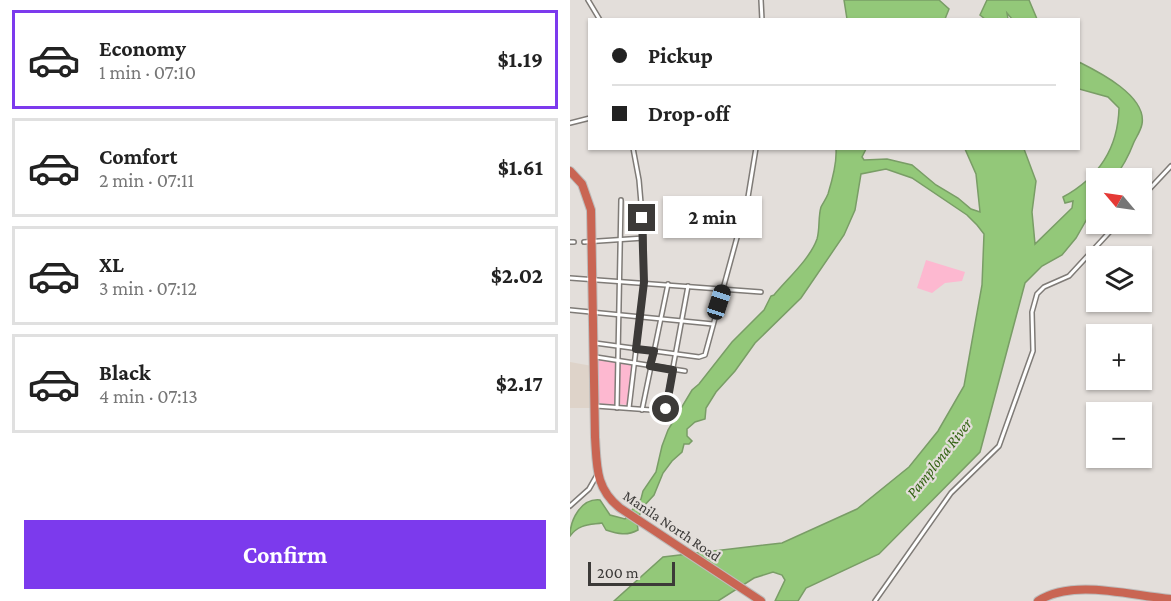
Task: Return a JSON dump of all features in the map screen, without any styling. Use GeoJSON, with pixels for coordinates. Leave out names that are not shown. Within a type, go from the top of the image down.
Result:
{"type":"FeatureCollection","features":[{"type":"Feature","properties":{"kind":"highway","name":"Manila North Road"},"geometry":{"type":"LineString","coordinates":[[570,171],[582,184],[591,210],[588,242],[592,279],[594,406],[598,473],[604,492],[620,508],[761,601]]}},
{"type":"Feature","properties":{"kind":"highway"},"geometry":{"type":"LineString","coordinates":[[1038,601],[1059,592],[1077,589],[1171,599]]}},
{"type":"Feature","properties":{"kind":"street"},"geometry":{"type":"LineString","coordinates":[[588,0],[599,18]]}},
{"type":"Feature","properties":{"kind":"street"},"geometry":{"type":"LineString","coordinates":[[761,0],[762,18]]}},
{"type":"Feature","properties":{"kind":"street"},"geometry":{"type":"LineString","coordinates":[[570,123],[588,118]]}},
{"type":"Feature","properties":{"kind":"street"},"geometry":{"type":"LineString","coordinates":[[629,408],[644,282],[644,238],[639,180],[633,150]]}},
{"type":"Feature","properties":{"kind":"street"},"geometry":{"type":"LineString","coordinates":[[593,342],[704,356],[748,197],[756,150]]}},
{"type":"Feature","properties":{"kind":"street"},"geometry":{"type":"LineString","coordinates":[[1152,186],[1171,166]]}},
{"type":"Feature","properties":{"kind":"street"},"geometry":{"type":"LineString","coordinates":[[617,408],[621,200]]}},
{"type":"Feature","properties":{"kind":"street"},"geometry":{"type":"LineString","coordinates":[[875,601],[951,493],[965,477],[995,451],[1002,440],[1033,351],[1032,312],[1037,294],[1044,287],[1069,276],[1108,234]]}},
{"type":"Feature","properties":{"kind":"street"},"geometry":{"type":"LineString","coordinates":[[588,242],[644,238]]}},
{"type":"Feature","properties":{"kind":"street"},"geometry":{"type":"LineString","coordinates":[[570,278],[761,292]]}},
{"type":"Feature","properties":{"kind":"street"},"geometry":{"type":"LineString","coordinates":[[642,410],[668,284]]}},
{"type":"Feature","properties":{"kind":"street"},"geometry":{"type":"LineString","coordinates":[[594,406],[665,411],[688,286]]}},
{"type":"Feature","properties":{"kind":"street"},"geometry":{"type":"LineString","coordinates":[[570,310],[713,324]]}},
{"type":"Feature","properties":{"kind":"street"},"geometry":{"type":"LineString","coordinates":[[594,357],[685,371]]}},
{"type":"Feature","properties":{"kind":"street"},"geometry":{"type":"LineString","coordinates":[[570,506],[589,489],[598,473]]}},
{"type":"Feature","properties":{"kind":"shaded area"},"geometry":{"type":"Polygon","coordinates":[[[926,260],[965,272],[962,281],[945,283],[932,293],[917,288],[926,260]]]}},
{"type":"Feature","properties":{"kind":"shaded area"},"geometry":{"type":"Polygon","coordinates":[[[597,357],[617,362],[615,405],[596,403],[597,357]]]}},
{"type":"Feature","properties":{"kind":"shaded area"},"geometry":{"type":"Polygon","coordinates":[[[570,362],[592,366],[591,408],[570,408],[570,362]]]}},
{"type":"Feature","properties":{"kind":"shaded area"},"geometry":{"type":"Polygon","coordinates":[[[620,362],[633,365],[627,405],[618,404],[620,362]]]}},
{"type":"Feature","properties":{"kind":"water"},"geometry":{"type":"Polygon","coordinates":[[[844,0],[939,0],[949,9],[945,18],[847,18],[844,0]]]}},
{"type":"Feature","properties":{"kind":"water"},"geometry":{"type":"Polygon","coordinates":[[[987,0],[1029,0],[1037,18],[1011,18],[1007,13],[1008,18],[984,18],[980,15],[987,0]]]}},
{"type":"Feature","properties":{"kind":"water"},"geometry":{"type":"Polygon","coordinates":[[[1080,63],[1120,86],[1130,95],[1142,114],[1142,124],[1121,168],[1098,168],[1115,137],[1119,108],[1108,97],[1080,89],[1080,63]]]}},
{"type":"Feature","properties":{"kind":"water","name":"Pamplona River"},"geometry":{"type":"Polygon","coordinates":[[[836,150],[866,150],[862,157],[864,160],[887,159],[912,165],[936,185],[971,209],[980,212],[976,174],[965,150],[1024,150],[1036,181],[1032,212],[1035,244],[1072,208],[1073,201],[1065,203],[1063,197],[1086,181],[1086,220],[1062,255],[1042,266],[1025,283],[980,452],[879,554],[806,588],[798,601],[775,601],[785,580],[782,575],[773,572],[754,578],[718,601],[614,601],[663,557],[782,543],[857,509],[909,467],[938,431],[964,386],[982,285],[984,234],[967,215],[912,178],[886,169],[861,174],[855,210],[844,235],[801,298],[755,343],[716,392],[706,408],[705,419],[695,422],[687,429],[687,436],[692,441],[684,444],[682,452],[663,473],[654,495],[643,507],[637,521],[638,530],[626,534],[618,533],[606,530],[602,523],[581,527],[570,536],[574,517],[587,503],[600,500],[610,515],[625,519],[641,499],[643,491],[656,472],[668,430],[692,390],[732,342],[764,310],[771,296],[798,268],[814,246],[818,235],[821,207],[833,178],[836,150]]]}},
{"type":"Feature","properties":{"kind":"route"},"geometry":{"type":"LineString","coordinates":[[642,218],[644,282],[636,349],[654,351],[650,366],[673,370],[666,409]]}}]}
